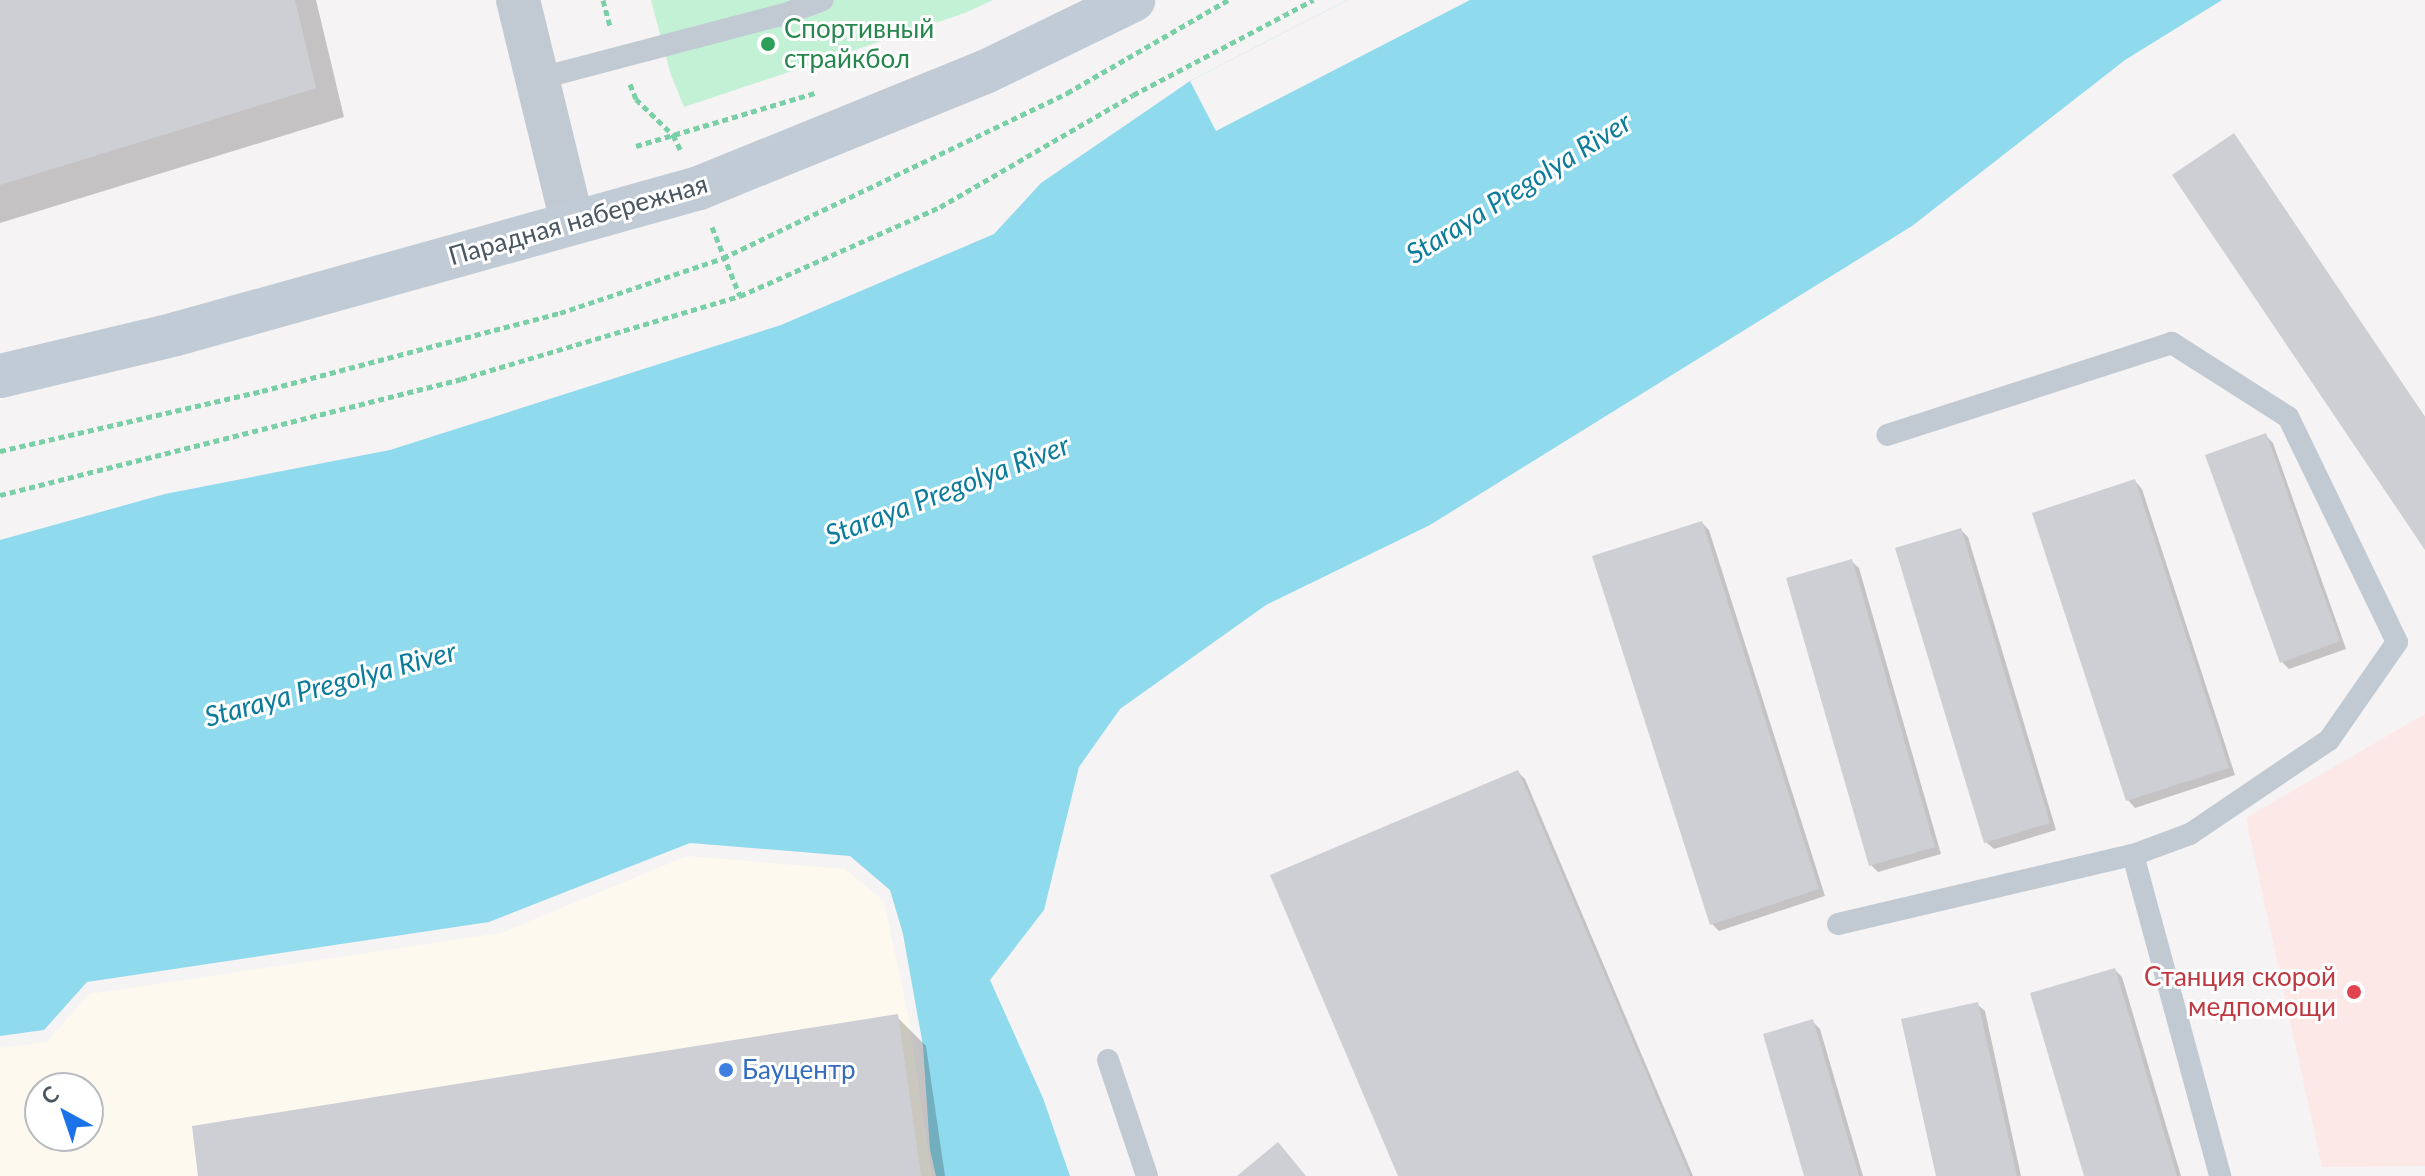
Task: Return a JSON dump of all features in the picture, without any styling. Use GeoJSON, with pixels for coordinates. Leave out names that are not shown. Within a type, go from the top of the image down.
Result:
{"type":"FeatureCollection","features":[{"type":"Feature","properties":{"kind":"main road","name":"Парадная набережная"},"geometry":{"type":"LineString","coordinates":[[0,376],[176,334],[699,188],[985,72],[1133,0]]}},
{"type":"Feature","properties":{"kind":"street"},"geometry":{"type":"LineString","coordinates":[[518,0],[572,222]]}},
{"type":"Feature","properties":{"kind":"lane"},"geometry":{"type":"LineString","coordinates":[[537,79],[785,14],[823,0]]}},
{"type":"Feature","properties":{"kind":"lane"},"geometry":{"type":"LineString","coordinates":[[1838,924],[2133,855],[2190,834],[2329,740],[2397,642],[2288,417],[2172,343],[1888,435]]}},
{"type":"Feature","properties":{"kind":"lane"},"geometry":{"type":"LineString","coordinates":[[2133,855],[2220,1176]]}},
{"type":"Feature","properties":{"kind":"lane"},"geometry":{"type":"LineString","coordinates":[[1108,1060],[1147,1176]]}},
{"type":"Feature","properties":{"kind":"path"},"geometry":{"type":"LineString","coordinates":[[603,0],[619,57],[636,99],[673,135],[699,188],[723,258],[740,296]]}},
{"type":"Feature","properties":{"kind":"path"},"geometry":{"type":"LineString","coordinates":[[0,451],[262,391],[560,313],[723,258],[1067,93],[1228,0]]}},
{"type":"Feature","properties":{"kind":"path"},"geometry":{"type":"LineString","coordinates":[[0,495],[461,379],[740,296],[940,207],[1133,95],[1313,0]]}},
{"type":"Feature","properties":{"kind":"shaded area","name":"Станция скорой медпомощи"},"geometry":{"type":"Polygon","coordinates":[[[2425,714],[2425,1166],[2322,1167],[2246,818],[2425,714]]]}},
{"type":"Feature","properties":{"kind":"shaded area"},"geometry":{"type":"Polygon","coordinates":[[[687,856],[845,869],[884,901],[909,1019],[932,1176],[0,1176],[0,1048],[47,1042],[89,994],[501,933],[687,856]]]}},
{"type":"Feature","properties":{"kind":"green space","name":"Спортивный страйкбол"},"geometry":{"type":"Polygon","coordinates":[[[651,0],[993,0],[965,13],[684,107],[671,75],[651,0]]]}},
{"type":"Feature","properties":{"kind":"water","name":"Staraya Pregolya River"},"geometry":{"type":"Polygon","coordinates":[[[1347,0],[2222,0],[2125,60],[1912,226],[1430,525],[1266,605],[1120,709],[1079,767],[1044,910],[990,980],[1043,1098],[1070,1176],[936,1176],[930,1150],[923,1046],[903,934],[890,890],[850,856],[690,843],[489,922],[87,982],[44,1030],[0,1036],[0,540],[165,494],[390,450],[781,325],[994,234],[1041,183],[1190,81],[1347,0]]]}},
{"type":"Feature","properties":{"kind":"pier"},"geometry":{"type":"Polygon","coordinates":[[[1347,0],[1470,0],[1216,131],[1190,81],[1347,0]]]}},
{"type":"Feature","properties":{"kind":"building"},"geometry":{"type":"Polygon","coordinates":[[[0,0],[295,0],[316,88],[0,185],[0,0]]]}},
{"type":"Feature","properties":{"kind":"building"},"geometry":{"type":"Polygon","coordinates":[[[2234,133],[2425,417],[2425,550],[2172,175],[2234,133]]]}},
{"type":"Feature","properties":{"kind":"building"},"geometry":{"type":"Polygon","coordinates":[[[2266,433],[2340,641],[2280,663],[2205,455],[2266,433]]]}},
{"type":"Feature","properties":{"kind":"building"},"geometry":{"type":"Polygon","coordinates":[[[2135,479],[2229,768],[2126,801],[2032,513],[2135,479]]]}},
{"type":"Feature","properties":{"kind":"building"},"geometry":{"type":"Polygon","coordinates":[[[1702,521],[1819,889],[1710,925],[1592,556],[1702,521]]]}},
{"type":"Feature","properties":{"kind":"building"},"geometry":{"type":"Polygon","coordinates":[[[1961,528],[2050,823],[1984,843],[1895,548],[1961,528]]]}},
{"type":"Feature","properties":{"kind":"building"},"geometry":{"type":"Polygon","coordinates":[[[1852,559],[1935,847],[1869,866],[1786,578],[1852,559]]]}},
{"type":"Feature","properties":{"kind":"building"},"geometry":{"type":"Polygon","coordinates":[[[1518,770],[1690,1176],[1398,1176],[1270,875],[1518,770]]]}},
{"type":"Feature","properties":{"kind":"building"},"geometry":{"type":"Polygon","coordinates":[[[2115,968],[2177,1176],[2084,1176],[2030,993],[2115,968]]]}},
{"type":"Feature","properties":{"kind":"building"},"geometry":{"type":"Polygon","coordinates":[[[1978,1002],[2017,1176],[1936,1176],[1901,1019],[1978,1002]]]}},
{"type":"Feature","properties":{"kind":"building","name":"Бауцентр"},"geometry":{"type":"Polygon","coordinates":[[[898,1014],[921,1176],[198,1176],[192,1126],[898,1014]]]}},
{"type":"Feature","properties":{"kind":"building"},"geometry":{"type":"Polygon","coordinates":[[[1813,1019],[1859,1176],[1804,1176],[1763,1034],[1813,1019]]]}},
{"type":"Feature","properties":{"kind":"building"},"geometry":{"type":"Polygon","coordinates":[[[1278,1142],[1306,1176],[1237,1176],[1278,1142]]]}},
{"type":"Feature","properties":{"kind":"place","name":"Спортивный страйкбол"},"geometry":{"type":"Point","coordinates":[768,44]}},
{"type":"Feature","properties":{"kind":"place","name":"Станция скорой медпомощи"},"geometry":{"type":"Point","coordinates":[2354,992]}},
{"type":"Feature","properties":{"kind":"place","name":"Бауцентр"},"geometry":{"type":"Point","coordinates":[726,1070]}}]}
